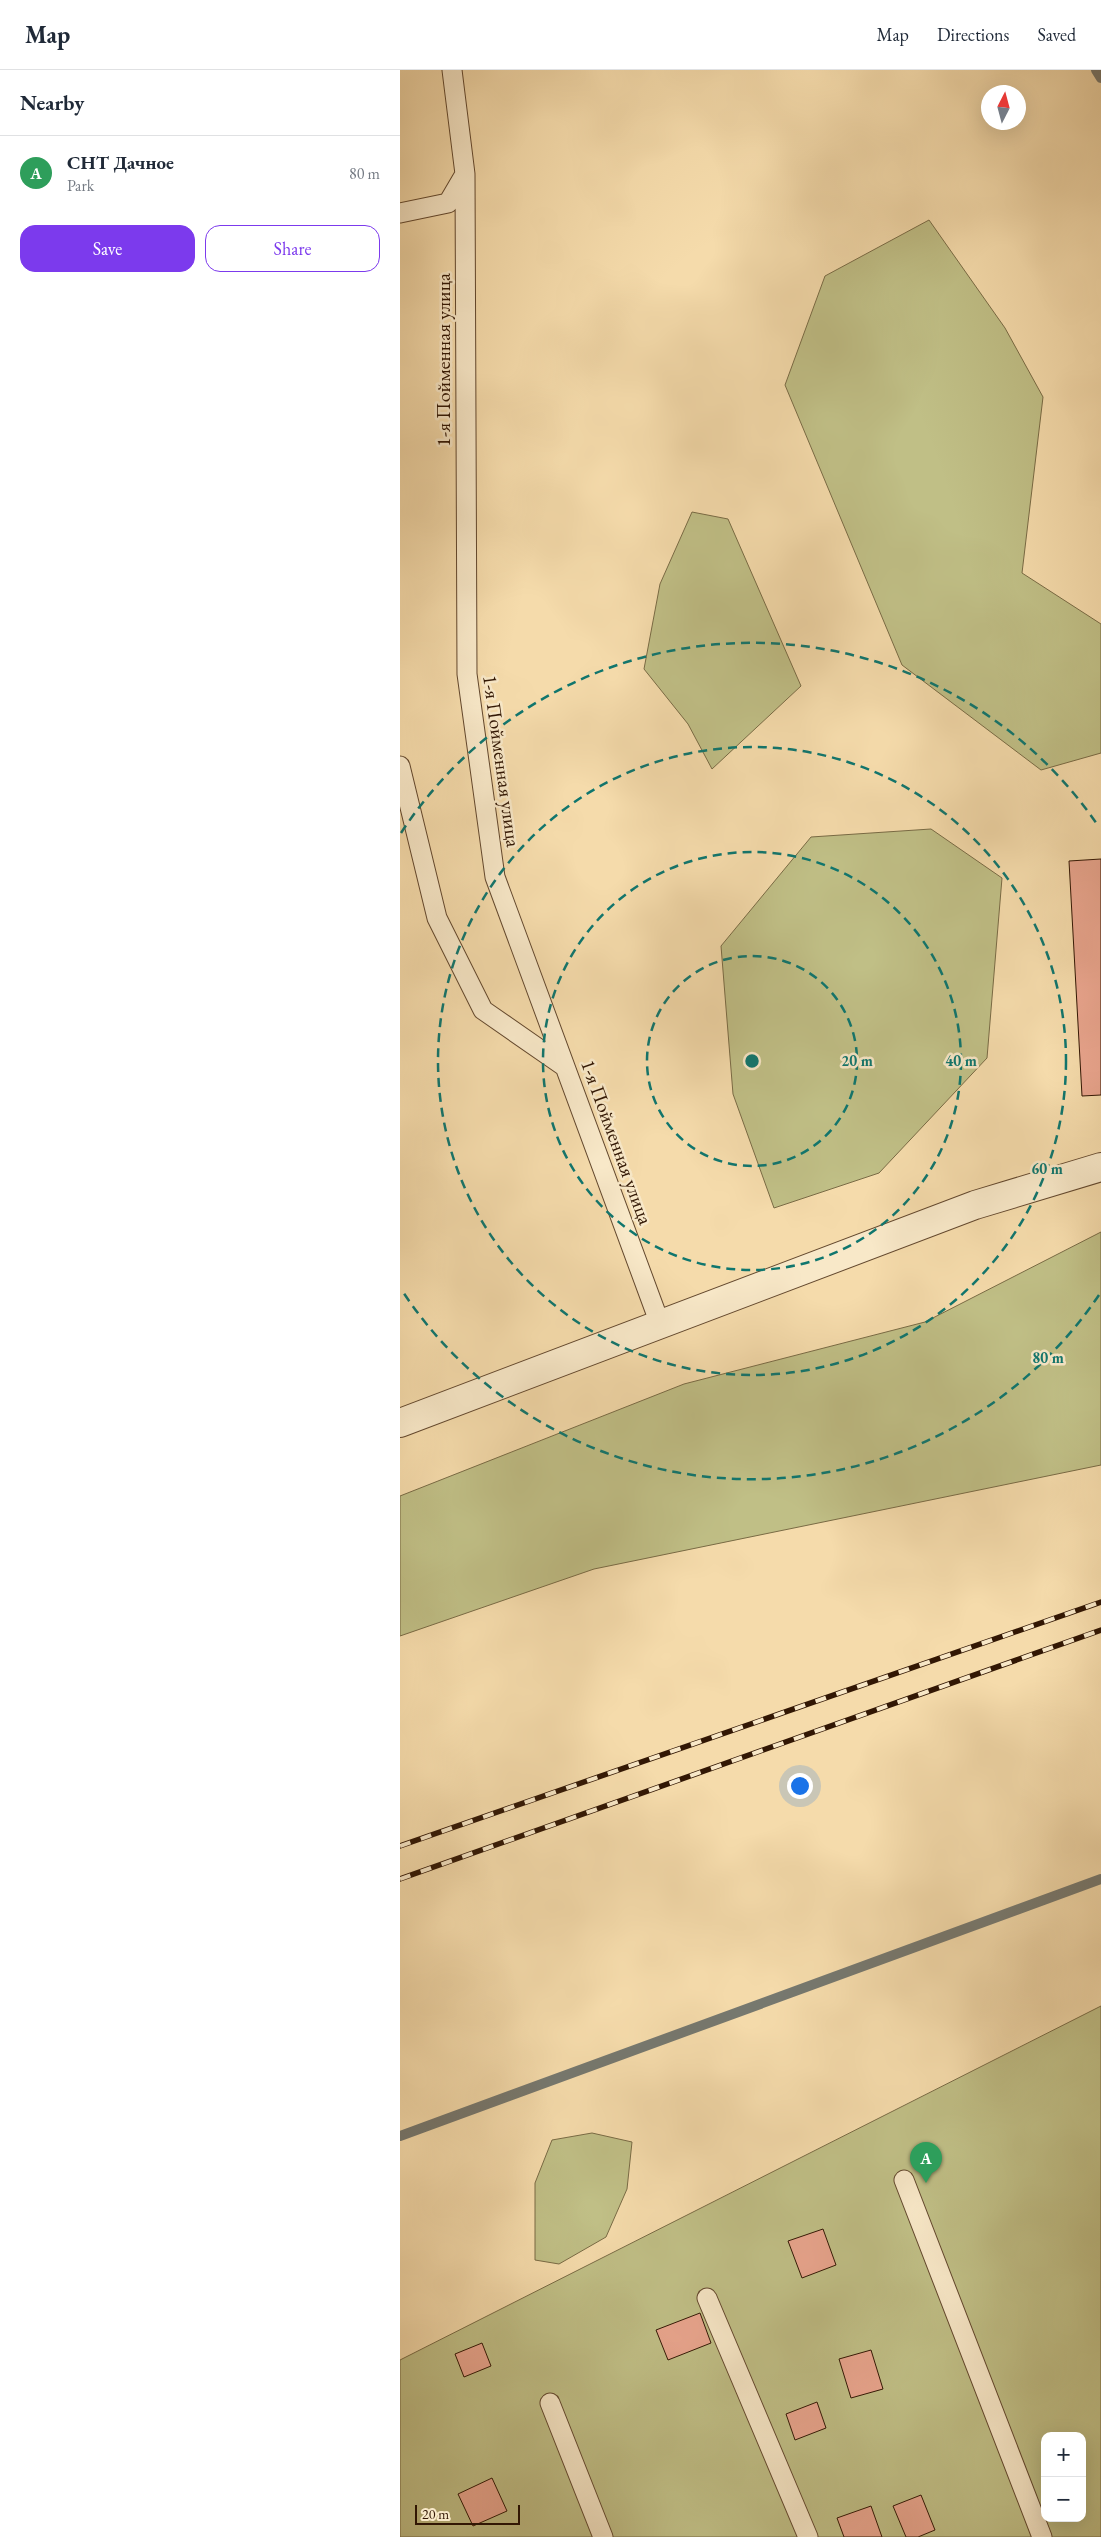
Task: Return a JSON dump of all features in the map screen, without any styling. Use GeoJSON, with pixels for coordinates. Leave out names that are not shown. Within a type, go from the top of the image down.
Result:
{"type":"FeatureCollection","features":[{"type":"Feature","properties":{"kind":"street"},"geometry":{"type":"LineString","coordinates":[[400,1423],[974,1205],[1101,1167]]}},
{"type":"Feature","properties":{"kind":"lane","name":"1-я Пойменная улица"},"geometry":{"type":"LineString","coordinates":[[452,70],[465,174],[467,674],[495,877],[660,1324]]}},
{"type":"Feature","properties":{"kind":"lane"},"geometry":{"type":"LineString","coordinates":[[400,213],[448,204],[465,174]]}},
{"type":"Feature","properties":{"kind":"lane"},"geometry":{"type":"LineString","coordinates":[[400,766],[437,918],[484,1010],[566,1067]]}},
{"type":"Feature","properties":{"kind":"lane"},"geometry":{"type":"LineString","coordinates":[[904,2180],[1042,2537]]}},
{"type":"Feature","properties":{"kind":"lane"},"geometry":{"type":"LineString","coordinates":[[707,2298],[808,2537]]}},
{"type":"Feature","properties":{"kind":"lane"},"geometry":{"type":"LineString","coordinates":[[550,2403],[603,2537]]}},
{"type":"Feature","properties":{"kind":"shaded area"},"geometry":{"type":"Polygon","coordinates":[[[929,220],[1005,328],[1043,397],[1022,573],[1101,624],[1101,753],[1041,770],[902,665],[785,385],[825,276],[929,220]]]}},
{"type":"Feature","properties":{"kind":"shaded area"},"geometry":{"type":"Polygon","coordinates":[[[692,512],[728,519],[801,686],[712,769],[688,724],[644,669],[660,584],[692,512]]]}},
{"type":"Feature","properties":{"kind":"shaded area"},"geometry":{"type":"Polygon","coordinates":[[[931,829],[1002,878],[987,1058],[879,1173],[774,1208],[733,1094],[721,946],[811,837],[931,829]]]}},
{"type":"Feature","properties":{"kind":"shaded area"},"geometry":{"type":"Polygon","coordinates":[[[1101,1232],[1101,1465],[594,1569],[400,1636],[400,1496],[684,1384],[925,1322],[1101,1232]]]}},
{"type":"Feature","properties":{"kind":"shaded area"},"geometry":{"type":"Polygon","coordinates":[[[1101,2006],[1101,2537],[400,2537],[400,2360],[1101,2006]]]}},
{"type":"Feature","properties":{"kind":"shaded area"},"geometry":{"type":"Polygon","coordinates":[[[592,2133],[632,2142],[627,2189],[606,2237],[559,2264],[535,2260],[535,2183],[552,2140],[592,2133]]]}},
{"type":"Feature","properties":{"kind":"building"},"geometry":{"type":"Polygon","coordinates":[[[1101,859],[1101,1095],[1082,1096],[1069,861],[1101,859]]]}},
{"type":"Feature","properties":{"kind":"building"},"geometry":{"type":"Polygon","coordinates":[[[823,2229],[836,2265],[802,2278],[788,2241],[823,2229]]]}},
{"type":"Feature","properties":{"kind":"building"},"geometry":{"type":"Polygon","coordinates":[[[700,2313],[711,2343],[668,2360],[656,2330],[700,2313]]]}},
{"type":"Feature","properties":{"kind":"building"},"geometry":{"type":"Polygon","coordinates":[[[482,2343],[491,2366],[464,2377],[455,2354],[482,2343]]]}},
{"type":"Feature","properties":{"kind":"building"},"geometry":{"type":"Polygon","coordinates":[[[871,2350],[883,2389],[851,2398],[839,2359],[871,2350]]]}},
{"type":"Feature","properties":{"kind":"building"},"geometry":{"type":"Polygon","coordinates":[[[817,2402],[826,2428],[795,2440],[786,2414],[817,2402]]]}},
{"type":"Feature","properties":{"kind":"building"},"geometry":{"type":"Polygon","coordinates":[[[492,2478],[507,2511],[473,2526],[458,2494],[492,2478]]]}},
{"type":"Feature","properties":{"kind":"building"},"geometry":{"type":"Polygon","coordinates":[[[921,2495],[935,2530],[918,2537],[906,2537],[893,2506],[921,2495]]]}},
{"type":"Feature","properties":{"kind":"building"},"geometry":{"type":"Polygon","coordinates":[[[871,2506],[882,2537],[844,2537],[837,2518],[871,2506]]]}},
{"type":"Feature","properties":{"kind":"waterway"},"geometry":{"type":"LineString","coordinates":[[1096,70],[1101,78]]}},
{"type":"Feature","properties":{"kind":"waterway"},"geometry":{"type":"LineString","coordinates":[[400,2136],[1101,1879]]}},
{"type":"Feature","properties":{"kind":"railway"},"geometry":{"type":"LineString","coordinates":[[400,1846],[1101,1602]]}},
{"type":"Feature","properties":{"kind":"railway"},"geometry":{"type":"LineString","coordinates":[[400,1879],[1101,1630]]}},
{"type":"Feature","properties":{"kind":"place","name":"СНТ Дачное"},"geometry":{"type":"Point","coordinates":[926,2183]}}]}
